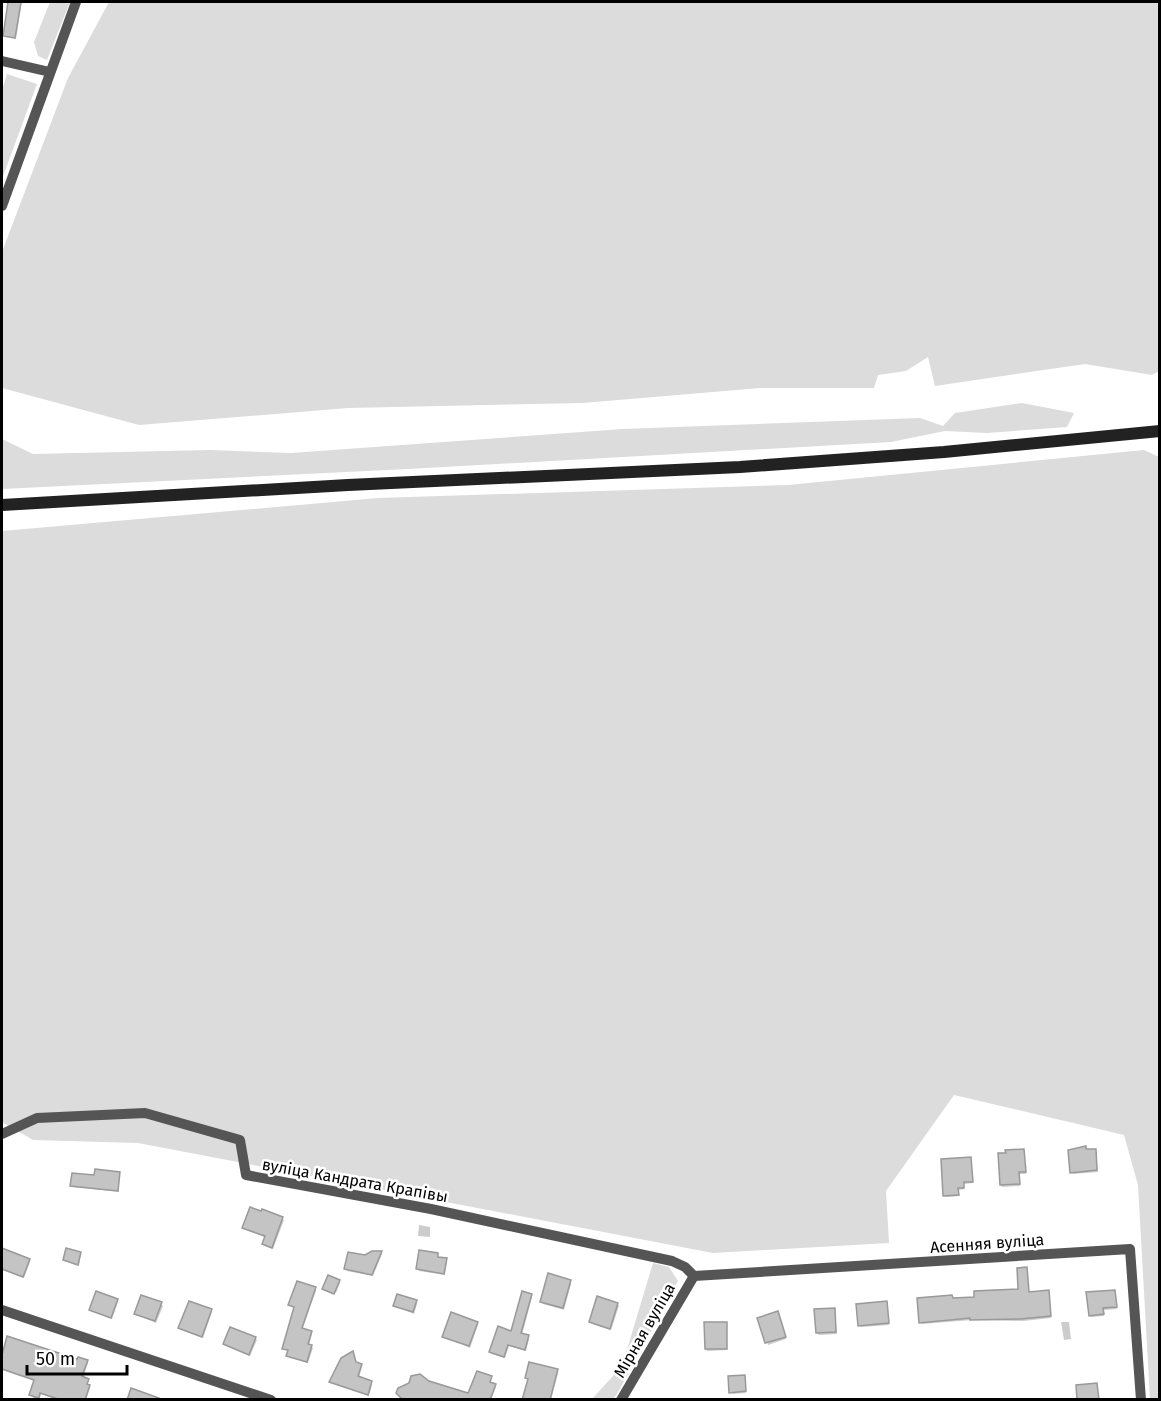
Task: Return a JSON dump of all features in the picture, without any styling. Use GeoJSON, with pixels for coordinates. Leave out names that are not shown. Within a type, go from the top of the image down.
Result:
{"type":"FeatureCollection","features":[{"type":"Feature","properties":{"kind":"main road"},"geometry":{"type":"LineString","coordinates":[[2,505],[348,485],[740,467],[944,452],[1160,431]]}},
{"type":"Feature","properties":{"kind":"street"},"geometry":{"type":"LineString","coordinates":[[2,206],[76,2]]}},
{"type":"Feature","properties":{"kind":"street"},"geometry":{"type":"LineString","coordinates":[[2,61],[50,72]]}},
{"type":"Feature","properties":{"kind":"street","name":"вуліца Кандрата Крапівы"},"geometry":{"type":"LineString","coordinates":[[2,1134],[37,1118],[145,1113],[240,1140],[246,1175],[431,1209],[672,1261],[686,1267],[694,1276]]}},
{"type":"Feature","properties":{"kind":"street","name":"Асенняя вуліца"},"geometry":{"type":"LineString","coordinates":[[694,1276],[1130,1249],[1141,1400]]}},
{"type":"Feature","properties":{"kind":"street","name":"Мірная вуліца"},"geometry":{"type":"LineString","coordinates":[[621,1400],[694,1276]]}},
{"type":"Feature","properties":{"kind":"street"},"geometry":{"type":"LineString","coordinates":[[2,1310],[270,1400]]}},
{"type":"Feature","properties":{"kind":"shaded area"},"geometry":{"type":"Polygon","coordinates":[[[50,2],[70,2],[47,60],[38,56],[34,42],[50,2]]]}},
{"type":"Feature","properties":{"kind":"shaded area"},"geometry":{"type":"Polygon","coordinates":[[[109,2],[1159,2],[1159,371],[1152,375],[1085,364],[935,386],[928,357],[906,371],[878,375],[874,388],[760,388],[583,403],[348,408],[139,425],[2,388],[2,252],[68,78],[109,2]]]}},
{"type":"Feature","properties":{"kind":"shaded area"},"geometry":{"type":"Polygon","coordinates":[[[7,74],[37,84],[2,179],[2,90],[7,74]]]}},
{"type":"Feature","properties":{"kind":"shaded area"},"geometry":{"type":"Polygon","coordinates":[[[1022,403],[1074,413],[1067,427],[987,433],[945,431],[891,442],[2,489],[2,439],[33,454],[210,450],[291,453],[623,429],[920,418],[943,426],[955,413],[1022,403]]]}},
{"type":"Feature","properties":{"kind":"shaded area"},"geometry":{"type":"Polygon","coordinates":[[[1144,450],[1159,457],[1159,1399],[1150,1399],[1138,1185],[1124,1135],[954,1095],[886,1191],[889,1243],[713,1253],[138,1143],[33,1140],[2,1122],[2,531],[378,498],[788,485],[1144,450]]]}},
{"type":"Feature","properties":{"kind":"shaded area"},"geometry":{"type":"Polygon","coordinates":[[[653,1263],[669,1267],[678,1281],[617,1394],[613,1399],[592,1399],[622,1366],[653,1263]]]}},
{"type":"Feature","properties":{"kind":"building"},"geometry":{"type":"Polygon","coordinates":[[[8,2],[21,2],[15,38],[3,36],[8,2]]]}},
{"type":"Feature","properties":{"kind":"building"},"geometry":{"type":"Polygon","coordinates":[[[1086,1146],[1086,1149],[1096,1149],[1097,1170],[1070,1173],[1068,1150],[1086,1146]]]}},
{"type":"Feature","properties":{"kind":"building"},"geometry":{"type":"Polygon","coordinates":[[[1024,1149],[1026,1172],[1019,1172],[1020,1184],[1000,1185],[998,1153],[1006,1153],[1005,1150],[1024,1149]]]}},
{"type":"Feature","properties":{"kind":"building"},"geometry":{"type":"Polygon","coordinates":[[[971,1157],[973,1182],[964,1182],[964,1188],[958,1188],[959,1195],[943,1196],[941,1159],[971,1157]]]}},
{"type":"Feature","properties":{"kind":"building"},"geometry":{"type":"Polygon","coordinates":[[[95,1169],[120,1172],[118,1191],[70,1186],[72,1173],[94,1175],[95,1169]]]}},
{"type":"Feature","properties":{"kind":"building"},"geometry":{"type":"Polygon","coordinates":[[[250,1207],[283,1217],[272,1248],[262,1244],[265,1236],[242,1228],[250,1207]]]}},
{"type":"Feature","properties":{"kind":"building"},"geometry":{"type":"Polygon","coordinates":[[[2,1248],[30,1259],[23,1277],[2,1269],[2,1248]]]}},
{"type":"Feature","properties":{"kind":"building"},"geometry":{"type":"Polygon","coordinates":[[[66,1248],[81,1252],[78,1265],[63,1260],[66,1248]]]}},
{"type":"Feature","properties":{"kind":"building"},"geometry":{"type":"Polygon","coordinates":[[[419,1250],[438,1253],[438,1257],[447,1258],[444,1274],[416,1269],[419,1250]]]}},
{"type":"Feature","properties":{"kind":"building"},"geometry":{"type":"Polygon","coordinates":[[[372,1251],[382,1251],[372,1275],[344,1269],[348,1252],[365,1255],[372,1251]]]}},
{"type":"Feature","properties":{"kind":"building"},"geometry":{"type":"Polygon","coordinates":[[[1027,1267],[1029,1292],[1049,1290],[1051,1316],[1021,1319],[970,1320],[970,1318],[919,1323],[917,1298],[952,1295],[953,1298],[974,1297],[974,1291],[1018,1289],[1017,1268],[1027,1267]]]}},
{"type":"Feature","properties":{"kind":"building"},"geometry":{"type":"Polygon","coordinates":[[[548,1273],[571,1280],[563,1308],[540,1302],[548,1273]]]}},
{"type":"Feature","properties":{"kind":"building"},"geometry":{"type":"Polygon","coordinates":[[[328,1275],[340,1280],[334,1294],[322,1289],[328,1275]]]}},
{"type":"Feature","properties":{"kind":"building"},"geometry":{"type":"Polygon","coordinates":[[[297,1281],[316,1287],[302,1328],[312,1331],[308,1344],[312,1345],[307,1362],[286,1356],[288,1350],[282,1349],[294,1307],[288,1305],[297,1281]]]}},
{"type":"Feature","properties":{"kind":"building"},"geometry":{"type":"Polygon","coordinates":[[[1115,1290],[1117,1307],[1103,1308],[1104,1314],[1089,1316],[1086,1292],[1115,1290]]]}},
{"type":"Feature","properties":{"kind":"building"},"geometry":{"type":"Polygon","coordinates":[[[96,1291],[118,1299],[111,1318],[89,1310],[96,1291]]]}},
{"type":"Feature","properties":{"kind":"building"},"geometry":{"type":"Polygon","coordinates":[[[522,1291],[532,1294],[521,1333],[529,1335],[525,1350],[508,1345],[504,1357],[489,1352],[498,1326],[511,1331],[522,1291]]]}},
{"type":"Feature","properties":{"kind":"building"},"geometry":{"type":"Polygon","coordinates":[[[397,1294],[417,1300],[413,1312],[393,1306],[397,1294]]]}},
{"type":"Feature","properties":{"kind":"building"},"geometry":{"type":"Polygon","coordinates":[[[141,1295],[162,1302],[155,1321],[134,1314],[141,1295]]]}},
{"type":"Feature","properties":{"kind":"building"},"geometry":{"type":"Polygon","coordinates":[[[597,1296],[618,1303],[610,1329],[589,1322],[597,1296]]]}},
{"type":"Feature","properties":{"kind":"building"},"geometry":{"type":"Polygon","coordinates":[[[189,1301],[212,1309],[202,1337],[178,1328],[189,1301]]]}},
{"type":"Feature","properties":{"kind":"building"},"geometry":{"type":"Polygon","coordinates":[[[887,1301],[889,1323],[858,1326],[856,1304],[887,1301]]]}},
{"type":"Feature","properties":{"kind":"building"},"geometry":{"type":"Polygon","coordinates":[[[835,1308],[836,1332],[816,1333],[814,1309],[835,1308]]]}},
{"type":"Feature","properties":{"kind":"building"},"geometry":{"type":"Polygon","coordinates":[[[778,1311],[786,1337],[765,1343],[757,1318],[778,1311]]]}},
{"type":"Feature","properties":{"kind":"building"},"geometry":{"type":"Polygon","coordinates":[[[451,1312],[478,1322],[469,1346],[442,1337],[451,1312]]]}},
{"type":"Feature","properties":{"kind":"building"},"geometry":{"type":"Polygon","coordinates":[[[704,1322],[727,1322],[727,1349],[705,1349],[704,1322]]]}},
{"type":"Feature","properties":{"kind":"building"},"geometry":{"type":"Polygon","coordinates":[[[230,1327],[256,1337],[249,1355],[223,1344],[230,1327]]]}},
{"type":"Feature","properties":{"kind":"building"},"geometry":{"type":"Polygon","coordinates":[[[7,1336],[77,1359],[78,1357],[88,1360],[82,1376],[89,1379],[87,1384],[90,1385],[85,1400],[61,1400],[40,1393],[39,1398],[29,1395],[34,1380],[2,1369],[2,1355],[7,1336]]]}},
{"type":"Feature","properties":{"kind":"building"},"geometry":{"type":"Polygon","coordinates":[[[353,1351],[356,1362],[362,1364],[358,1376],[372,1381],[368,1395],[329,1382],[341,1358],[353,1351]]]}},
{"type":"Feature","properties":{"kind":"building"},"geometry":{"type":"Polygon","coordinates":[[[529,1362],[558,1369],[550,1400],[522,1400],[528,1379],[525,1378],[529,1362]]]}},
{"type":"Feature","properties":{"kind":"building"},"geometry":{"type":"Polygon","coordinates":[[[477,1371],[492,1376],[490,1382],[496,1384],[490,1400],[403,1400],[396,1393],[398,1388],[409,1383],[411,1376],[420,1374],[429,1381],[468,1393],[477,1371]]]}},
{"type":"Feature","properties":{"kind":"building"},"geometry":{"type":"Polygon","coordinates":[[[745,1375],[746,1391],[729,1393],[728,1376],[745,1375]]]}},
{"type":"Feature","properties":{"kind":"building"},"geometry":{"type":"Polygon","coordinates":[[[1097,1383],[1099,1400],[1077,1400],[1076,1385],[1097,1383]]]}},
{"type":"Feature","properties":{"kind":"building"},"geometry":{"type":"Polygon","coordinates":[[[131,1388],[159,1398],[159,1400],[127,1400],[131,1388]]]}}]}
